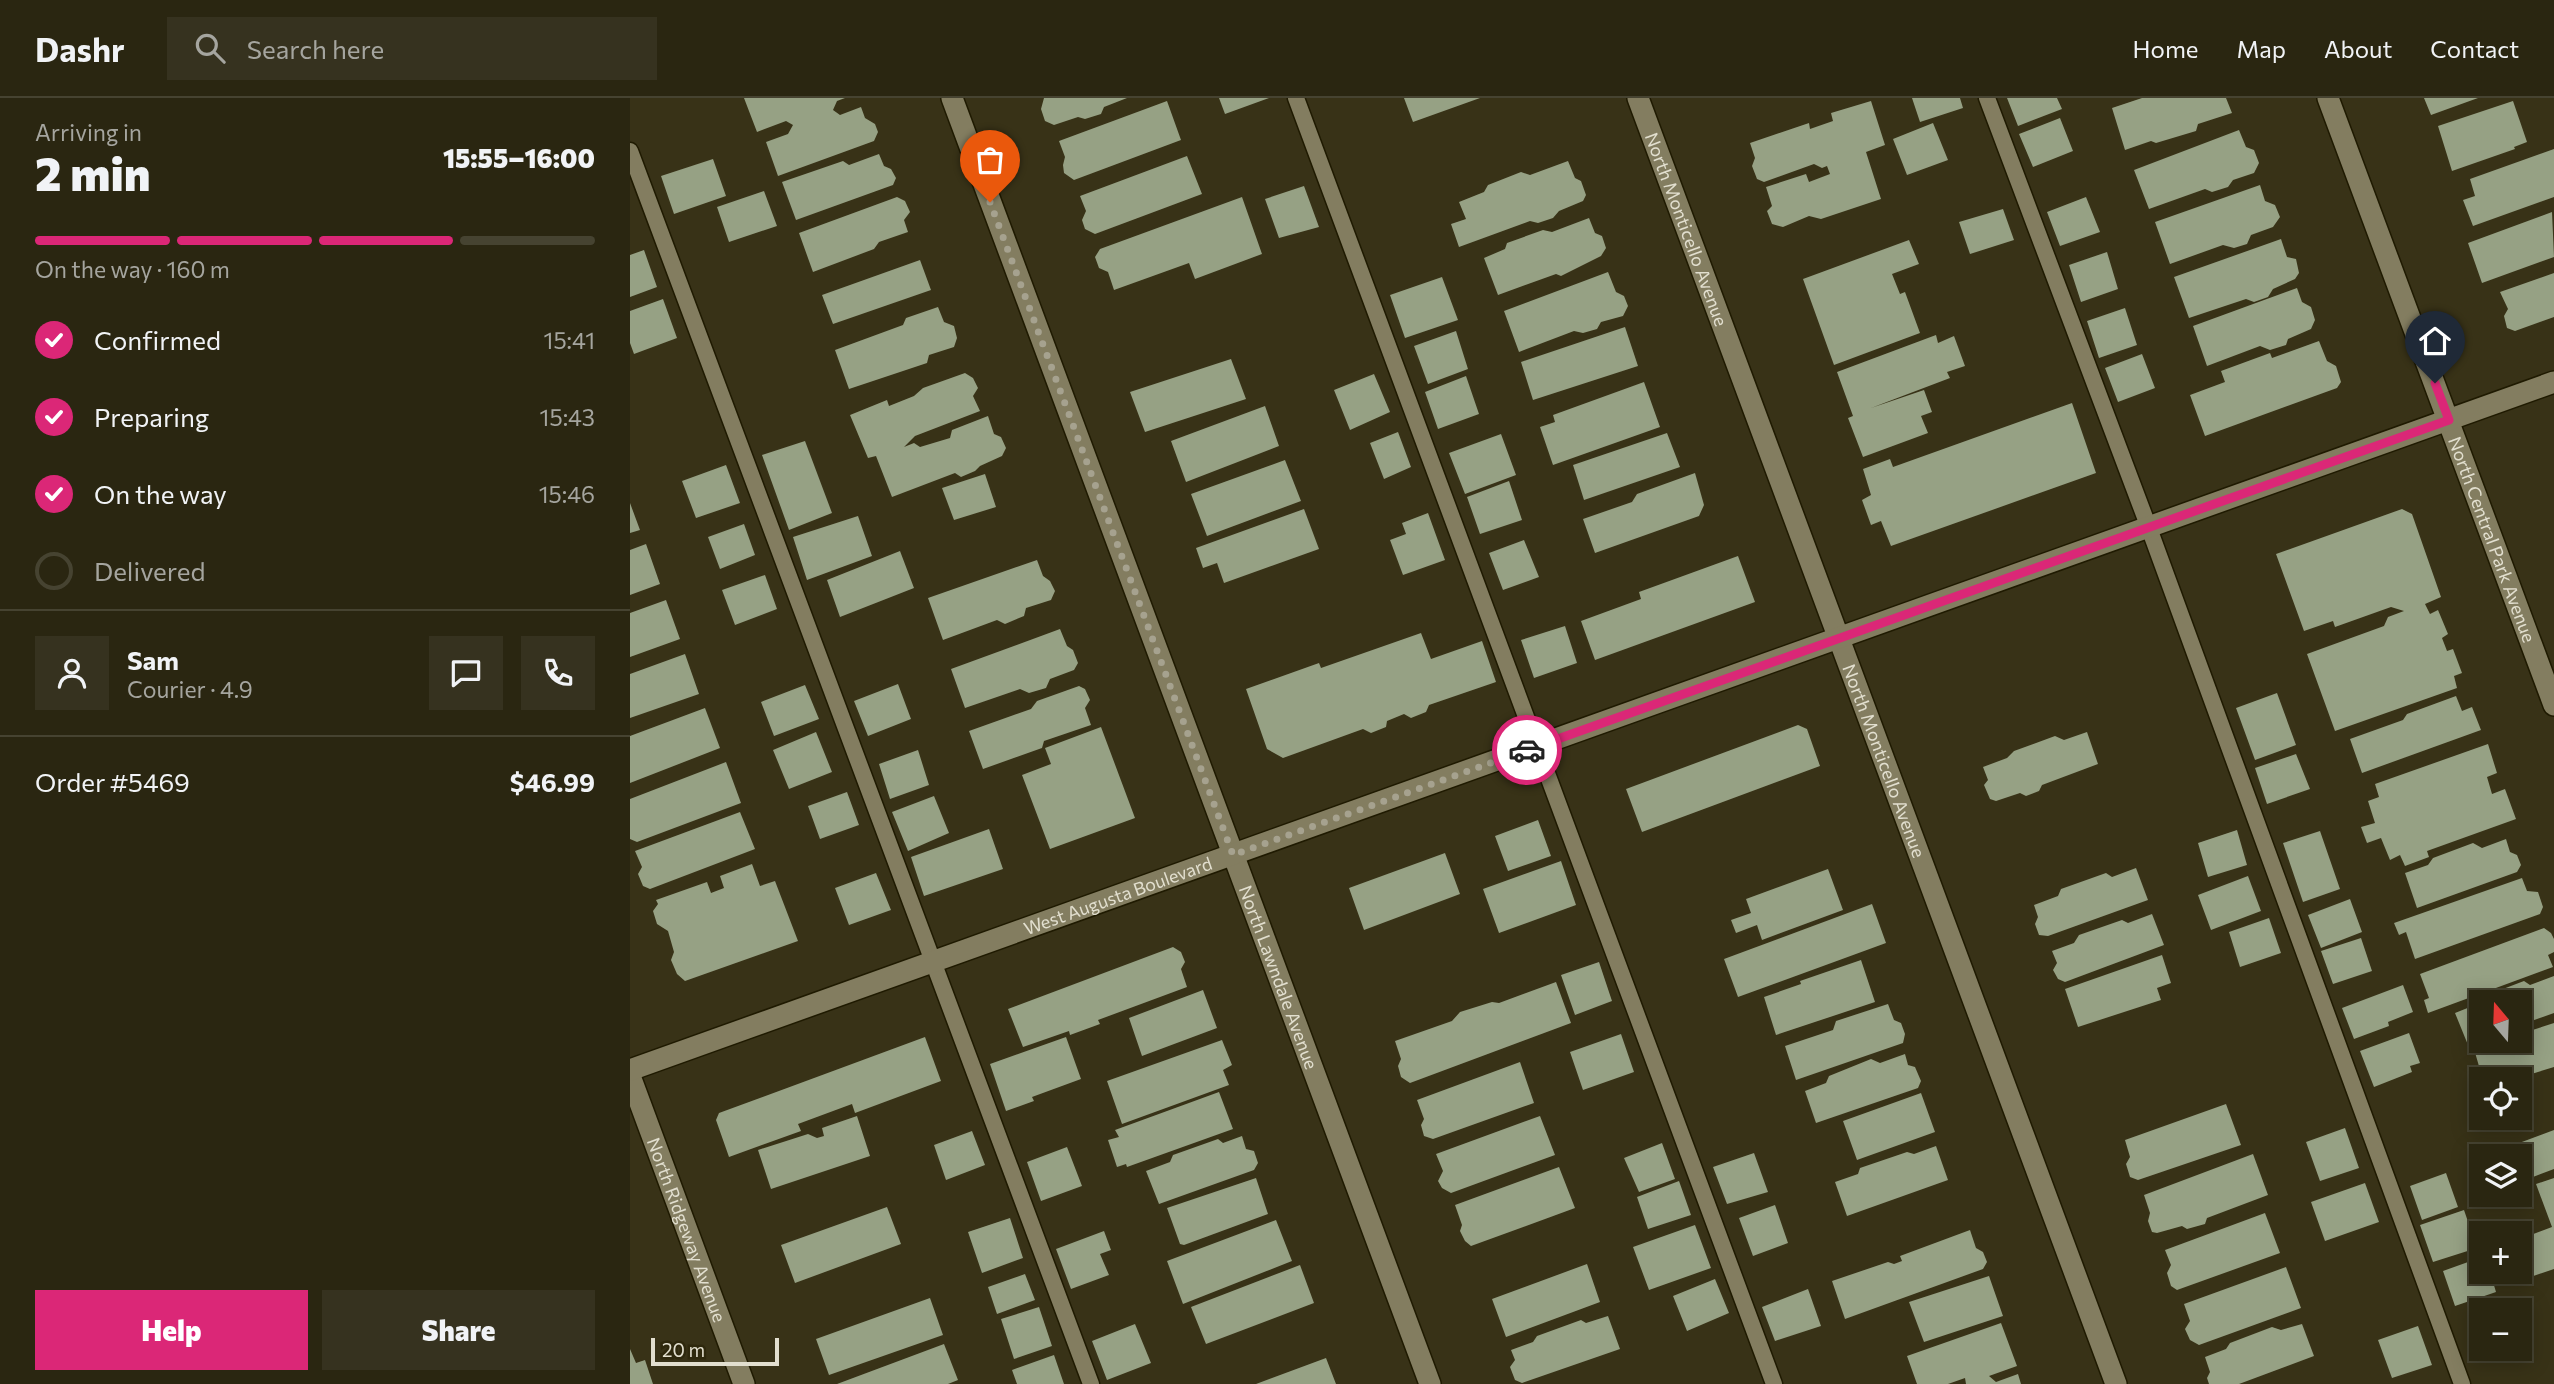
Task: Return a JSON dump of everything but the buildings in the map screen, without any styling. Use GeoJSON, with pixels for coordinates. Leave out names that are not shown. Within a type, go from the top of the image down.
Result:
{"type":"FeatureCollection","features":[{"type":"Feature","properties":{"kind":"street","name":"North Lawndale Avenue"},"geometry":{"type":"LineString","coordinates":[[952,98],[1430,1384]]}},
{"type":"Feature","properties":{"kind":"street","name":"North Monticello Avenue"},"geometry":{"type":"LineString","coordinates":[[1638,98],[2116,1384]]}},
{"type":"Feature","properties":{"kind":"street","name":"North Central Park Avenue"},"geometry":{"type":"LineString","coordinates":[[2328,98],[2554,705]]}},
{"type":"Feature","properties":{"kind":"street","name":"West Augusta Boulevard"},"geometry":{"type":"LineString","coordinates":[[630,1070],[2554,382]]}},
{"type":"Feature","properties":{"kind":"street","name":"North Ridgeway Avenue"},"geometry":{"type":"LineString","coordinates":[[630,1076],[744,1384]]}},
{"type":"Feature","properties":{"kind":"lane"},"geometry":{"type":"LineString","coordinates":[[1296,98],[1774,1384]]}},
{"type":"Feature","properties":{"kind":"lane"},"geometry":{"type":"LineString","coordinates":[[1987,98],[2149,528],[2462,1384]]}},
{"type":"Feature","properties":{"kind":"lane"},"geometry":{"type":"LineString","coordinates":[[630,151],[1091,1384]]}},
{"type":"Feature","properties":{"kind":"way so far"},"geometry":{"type":"LineString","coordinates":[[990,202],[1233,855],[1527,750]]}},
{"type":"Feature","properties":{"kind":"route"},"geometry":{"type":"LineString","coordinates":[[1527,750],[2449,420],[2435,383]]}}]}
